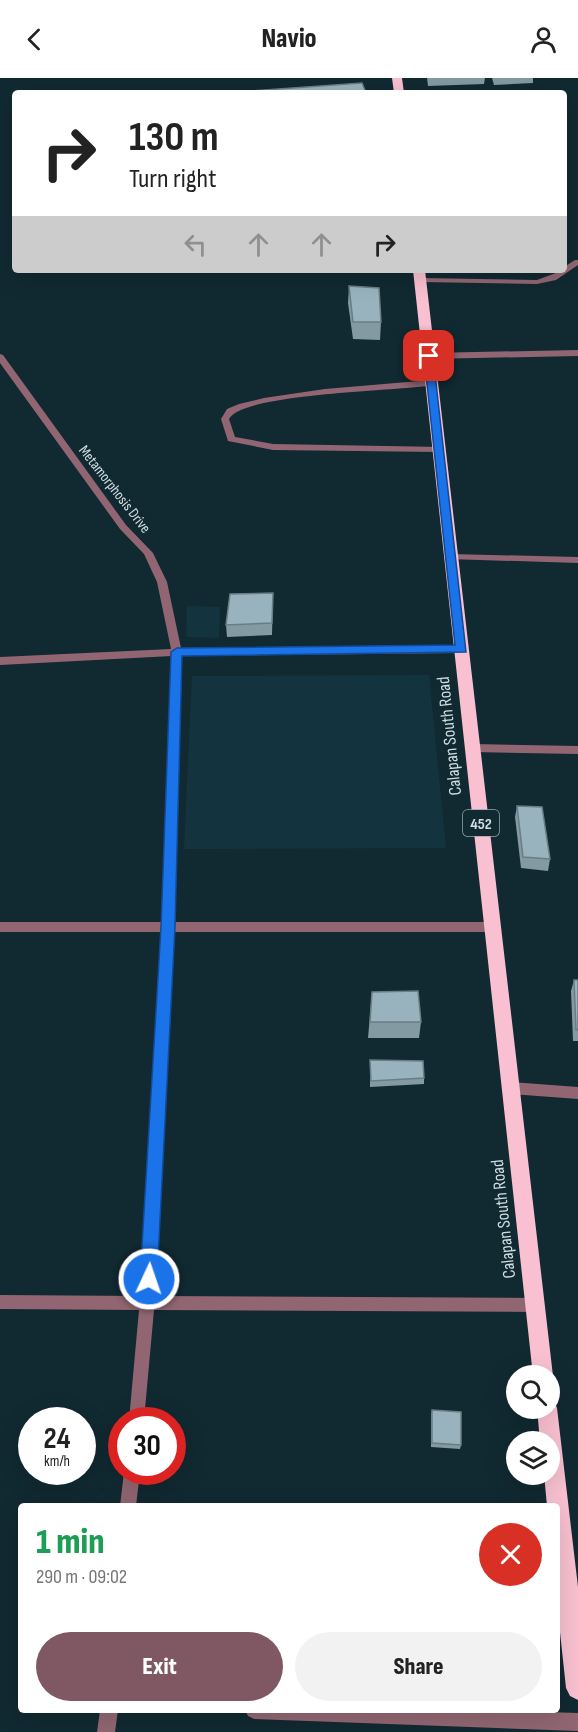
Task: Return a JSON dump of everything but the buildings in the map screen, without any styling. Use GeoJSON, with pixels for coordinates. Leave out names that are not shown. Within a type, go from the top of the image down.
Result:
{"type":"FeatureCollection","features":[{"type":"Feature","properties":{"kind":"highway","name":"Calapan South Road"},"geometry":{"type":"LineString","coordinates":[[420,275],[542,1365]]}},
{"type":"Feature","properties":{"kind":"highway"},"geometry":{"type":"LineString","coordinates":[[548,1419],[558,1503]]}},
{"type":"Feature","properties":{"kind":"highway"},"geometry":{"type":"LineString","coordinates":[[560,1525],[578,1688]]}},
{"type":"Feature","properties":{"kind":"street"},"geometry":{"type":"LineString","coordinates":[[420,275],[537,282],[553,278],[561,273]]}},
{"type":"Feature","properties":{"kind":"street"},"geometry":{"type":"LineString","coordinates":[[429,356],[578,353]]}},
{"type":"Feature","properties":{"kind":"street","name":"Metamorphosis Drive"},"geometry":{"type":"LineString","coordinates":[[0,357],[123,527],[148,553],[162,582],[177,652],[168,927],[147,1303],[137,1407]]}},
{"type":"Feature","properties":{"kind":"street"},"geometry":{"type":"LineString","coordinates":[[431,383],[334,390],[246,404],[230,410],[225,419],[231,439],[273,447],[439,449]]}},
{"type":"Feature","properties":{"kind":"street"},"geometry":{"type":"LineString","coordinates":[[451,557],[578,560]]}},
{"type":"Feature","properties":{"kind":"street"},"geometry":{"type":"LineString","coordinates":[[0,661],[177,652],[462,649]]}},
{"type":"Feature","properties":{"kind":"street"},"geometry":{"type":"LineString","coordinates":[[473,748],[578,750]]}},
{"type":"Feature","properties":{"kind":"street"},"geometry":{"type":"LineString","coordinates":[[0,927],[493,927]]}},
{"type":"Feature","properties":{"kind":"street"},"geometry":{"type":"LineString","coordinates":[[510,1088],[578,1093]]}},
{"type":"Feature","properties":{"kind":"street"},"geometry":{"type":"LineString","coordinates":[[0,1302],[535,1305]]}},
{"type":"Feature","properties":{"kind":"street"},"geometry":{"type":"LineString","coordinates":[[128,1503],[130,1485]]}},
{"type":"Feature","properties":{"kind":"street"},"geometry":{"type":"LineString","coordinates":[[106,1732],[109,1713]]}},
{"type":"Feature","properties":{"kind":"street"},"geometry":{"type":"LineString","coordinates":[[335,1713],[578,1722]]}},
{"type":"Feature","properties":{"kind":"shaded area"},"geometry":{"type":"Polygon","coordinates":[[[187,606],[220,607],[219,638],[186,637],[187,606]]]}},
{"type":"Feature","properties":{"kind":"shaded area"},"geometry":{"type":"Polygon","coordinates":[[[429,675],[446,848],[184,849],[192,676],[429,675]]]}},
{"type":"Feature","properties":{"kind":"route"},"geometry":{"type":"LineString","coordinates":[[149,1279],[168,927],[177,652],[462,649],[429,356]]}}]}
